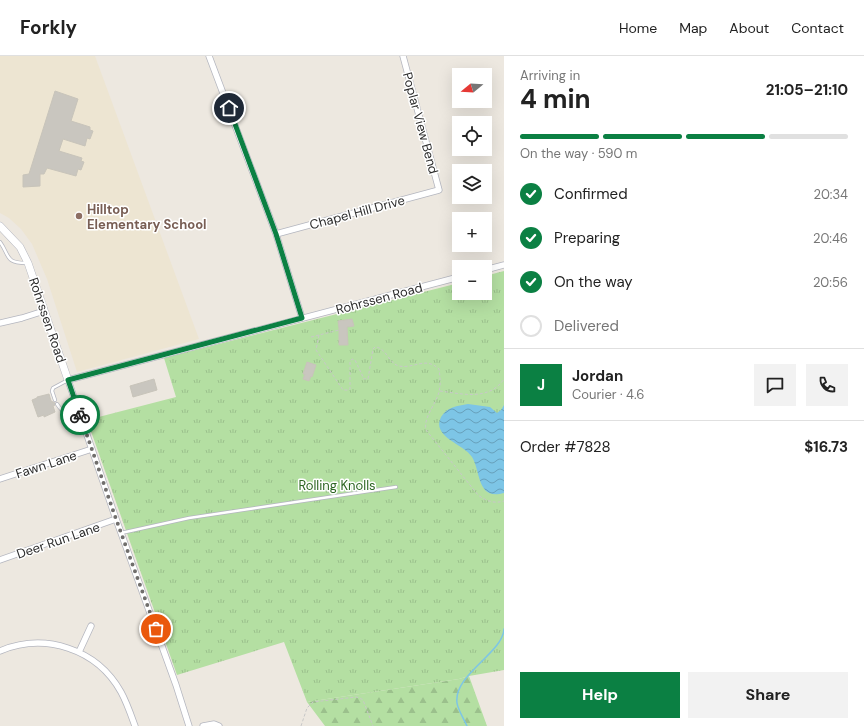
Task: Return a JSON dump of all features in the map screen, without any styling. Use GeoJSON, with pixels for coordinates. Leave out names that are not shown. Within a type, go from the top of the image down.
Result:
{"type":"FeatureCollection","features":[{"type":"Feature","properties":{"kind":"street"},"geometry":{"type":"LineString","coordinates":[[209,56],[276,234],[302,318]]}},
{"type":"Feature","properties":{"kind":"street","name":"Poplar View Bend"},"geometry":{"type":"LineString","coordinates":[[403,56],[439,190]]}},
{"type":"Feature","properties":{"kind":"street","name":"Chapel Hill Drive"},"geometry":{"type":"LineString","coordinates":[[276,234],[439,190]]}},
{"type":"Feature","properties":{"kind":"street","name":"Rohrssen Road"},"geometry":{"type":"LineString","coordinates":[[0,226],[20,247],[28,263],[68,380],[452,279]]}},
{"type":"Feature","properties":{"kind":"street"},"geometry":{"type":"LineString","coordinates":[[492,268],[504,265]]}},
{"type":"Feature","properties":{"kind":"street"},"geometry":{"type":"LineString","coordinates":[[0,323],[44,311]]}},
{"type":"Feature","properties":{"kind":"street"},"geometry":{"type":"LineString","coordinates":[[68,380],[176,685],[189,726]]}},
{"type":"Feature","properties":{"kind":"street","name":"Fawn Lane"},"geometry":{"type":"LineString","coordinates":[[0,479],[92,449]]}},
{"type":"Feature","properties":{"kind":"street","name":"Deer Run Lane"},"geometry":{"type":"LineString","coordinates":[[0,560],[116,519]]}},
{"type":"Feature","properties":{"kind":"street"},"geometry":{"type":"LineString","coordinates":[[79,652],[91,626]]}},
{"type":"Feature","properties":{"kind":"street"},"geometry":{"type":"LineString","coordinates":[[0,651],[29,643],[40,643],[59,646],[79,652],[100,667],[113,679],[121,692],[135,726]]}},
{"type":"Feature","properties":{"kind":"street"},"geometry":{"type":"LineString","coordinates":[[203,726],[214,724],[219,726]]}},
{"type":"Feature","properties":{"kind":"lane"},"geometry":{"type":"LineString","coordinates":[[0,242],[10,260],[13,262],[28,263]]}},
{"type":"Feature","properties":{"kind":"lane"},"geometry":{"type":"LineString","coordinates":[[55,400],[53,388],[68,380]]}},
{"type":"Feature","properties":{"kind":"lane"},"geometry":{"type":"LineString","coordinates":[[57,404],[61,411],[64,412],[78,409]]}},
{"type":"Feature","properties":{"kind":"lane"},"geometry":{"type":"LineString","coordinates":[[121,533],[189,518],[396,487]]}},
{"type":"Feature","properties":{"kind":"path"},"geometry":{"type":"LineString","coordinates":[[311,337],[339,330]]}},
{"type":"Feature","properties":{"kind":"path"},"geometry":{"type":"LineString","coordinates":[[320,335],[316,350],[343,390],[350,389],[350,362],[352,359],[355,360],[364,379],[368,379],[373,349],[377,347],[393,363],[399,366],[428,363],[434,364],[439,369],[440,391],[426,420],[426,430],[478,495],[486,500],[494,502],[504,501]]}},
{"type":"Feature","properties":{"kind":"path"},"geometry":{"type":"LineString","coordinates":[[440,391],[479,395],[493,390],[504,379]]}},
{"type":"Feature","properties":{"kind":"path"},"geometry":{"type":"LineString","coordinates":[[301,726],[307,708],[313,702],[360,698],[363,700],[372,726]]}},
{"type":"Feature","properties":{"kind":"shaded area","name":"Hilltop Elementary School"},"geometry":{"type":"Polygon","coordinates":[[[0,56],[95,56],[199,339],[77,372],[47,279],[32,244],[21,229],[9,218],[0,213],[0,56]]]}},
{"type":"Feature","properties":{"kind":"green space","name":"Rolling Knolls"},"geometry":{"type":"Polygon","coordinates":[[[504,271],[504,670],[459,679],[307,702],[284,642],[177,675],[87,420],[176,397],[164,358],[452,285],[452,300],[492,300],[492,274],[504,271]]]}},
{"type":"Feature","properties":{"kind":"green space"},"geometry":{"type":"Polygon","coordinates":[[[469,676],[487,726],[325,726],[307,702],[459,679],[469,676]]]}},
{"type":"Feature","properties":{"kind":"water"},"geometry":{"type":"Polygon","coordinates":[[[468,404],[490,407],[497,413],[504,405],[504,493],[489,493],[484,489],[472,457],[468,452],[444,435],[440,430],[439,424],[441,417],[446,411],[460,405],[468,404]]]}},
{"type":"Feature","properties":{"kind":"building","name":"Hilltop Elementary School"},"geometry":{"type":"Polygon","coordinates":[[[55,91],[78,99],[71,121],[90,127],[90,130],[93,131],[90,139],[87,138],[85,146],[63,139],[59,151],[82,158],[81,161],[84,162],[81,170],[78,169],[76,176],[47,168],[44,174],[40,174],[40,186],[23,187],[23,175],[29,174],[55,91]]]}},
{"type":"Feature","properties":{"kind":"building"},"geometry":{"type":"Polygon","coordinates":[[[352,319],[354,326],[347,327],[348,345],[339,345],[338,321],[352,319]]]}},
{"type":"Feature","properties":{"kind":"building"},"geometry":{"type":"Polygon","coordinates":[[[307,362],[316,365],[309,381],[303,379],[307,362]]]}},
{"type":"Feature","properties":{"kind":"building"},"geometry":{"type":"Polygon","coordinates":[[[154,379],[157,390],[133,397],[130,386],[154,379]]]}},
{"type":"Feature","properties":{"kind":"building"},"geometry":{"type":"Polygon","coordinates":[[[49,394],[51,401],[55,403],[53,406],[55,412],[44,417],[44,415],[38,417],[32,400],[49,394]]]}},
{"type":"Feature","properties":{"kind":"waterway"},"geometry":{"type":"LineString","coordinates":[[467,726],[457,703],[458,693],[470,674],[496,647],[502,638],[504,629]]}},
{"type":"Feature","properties":{"kind":"way so far"},"geometry":{"type":"LineString","coordinates":[[80,415],[156,629]]}},
{"type":"Feature","properties":{"kind":"place","name":"Hilltop Elementary School"},"geometry":{"type":"Point","coordinates":[79,216]}},
{"type":"Feature","properties":{"kind":"route"},"geometry":{"type":"LineString","coordinates":[[80,415],[68,380],[302,318],[276,234],[229,108]]}}]}
